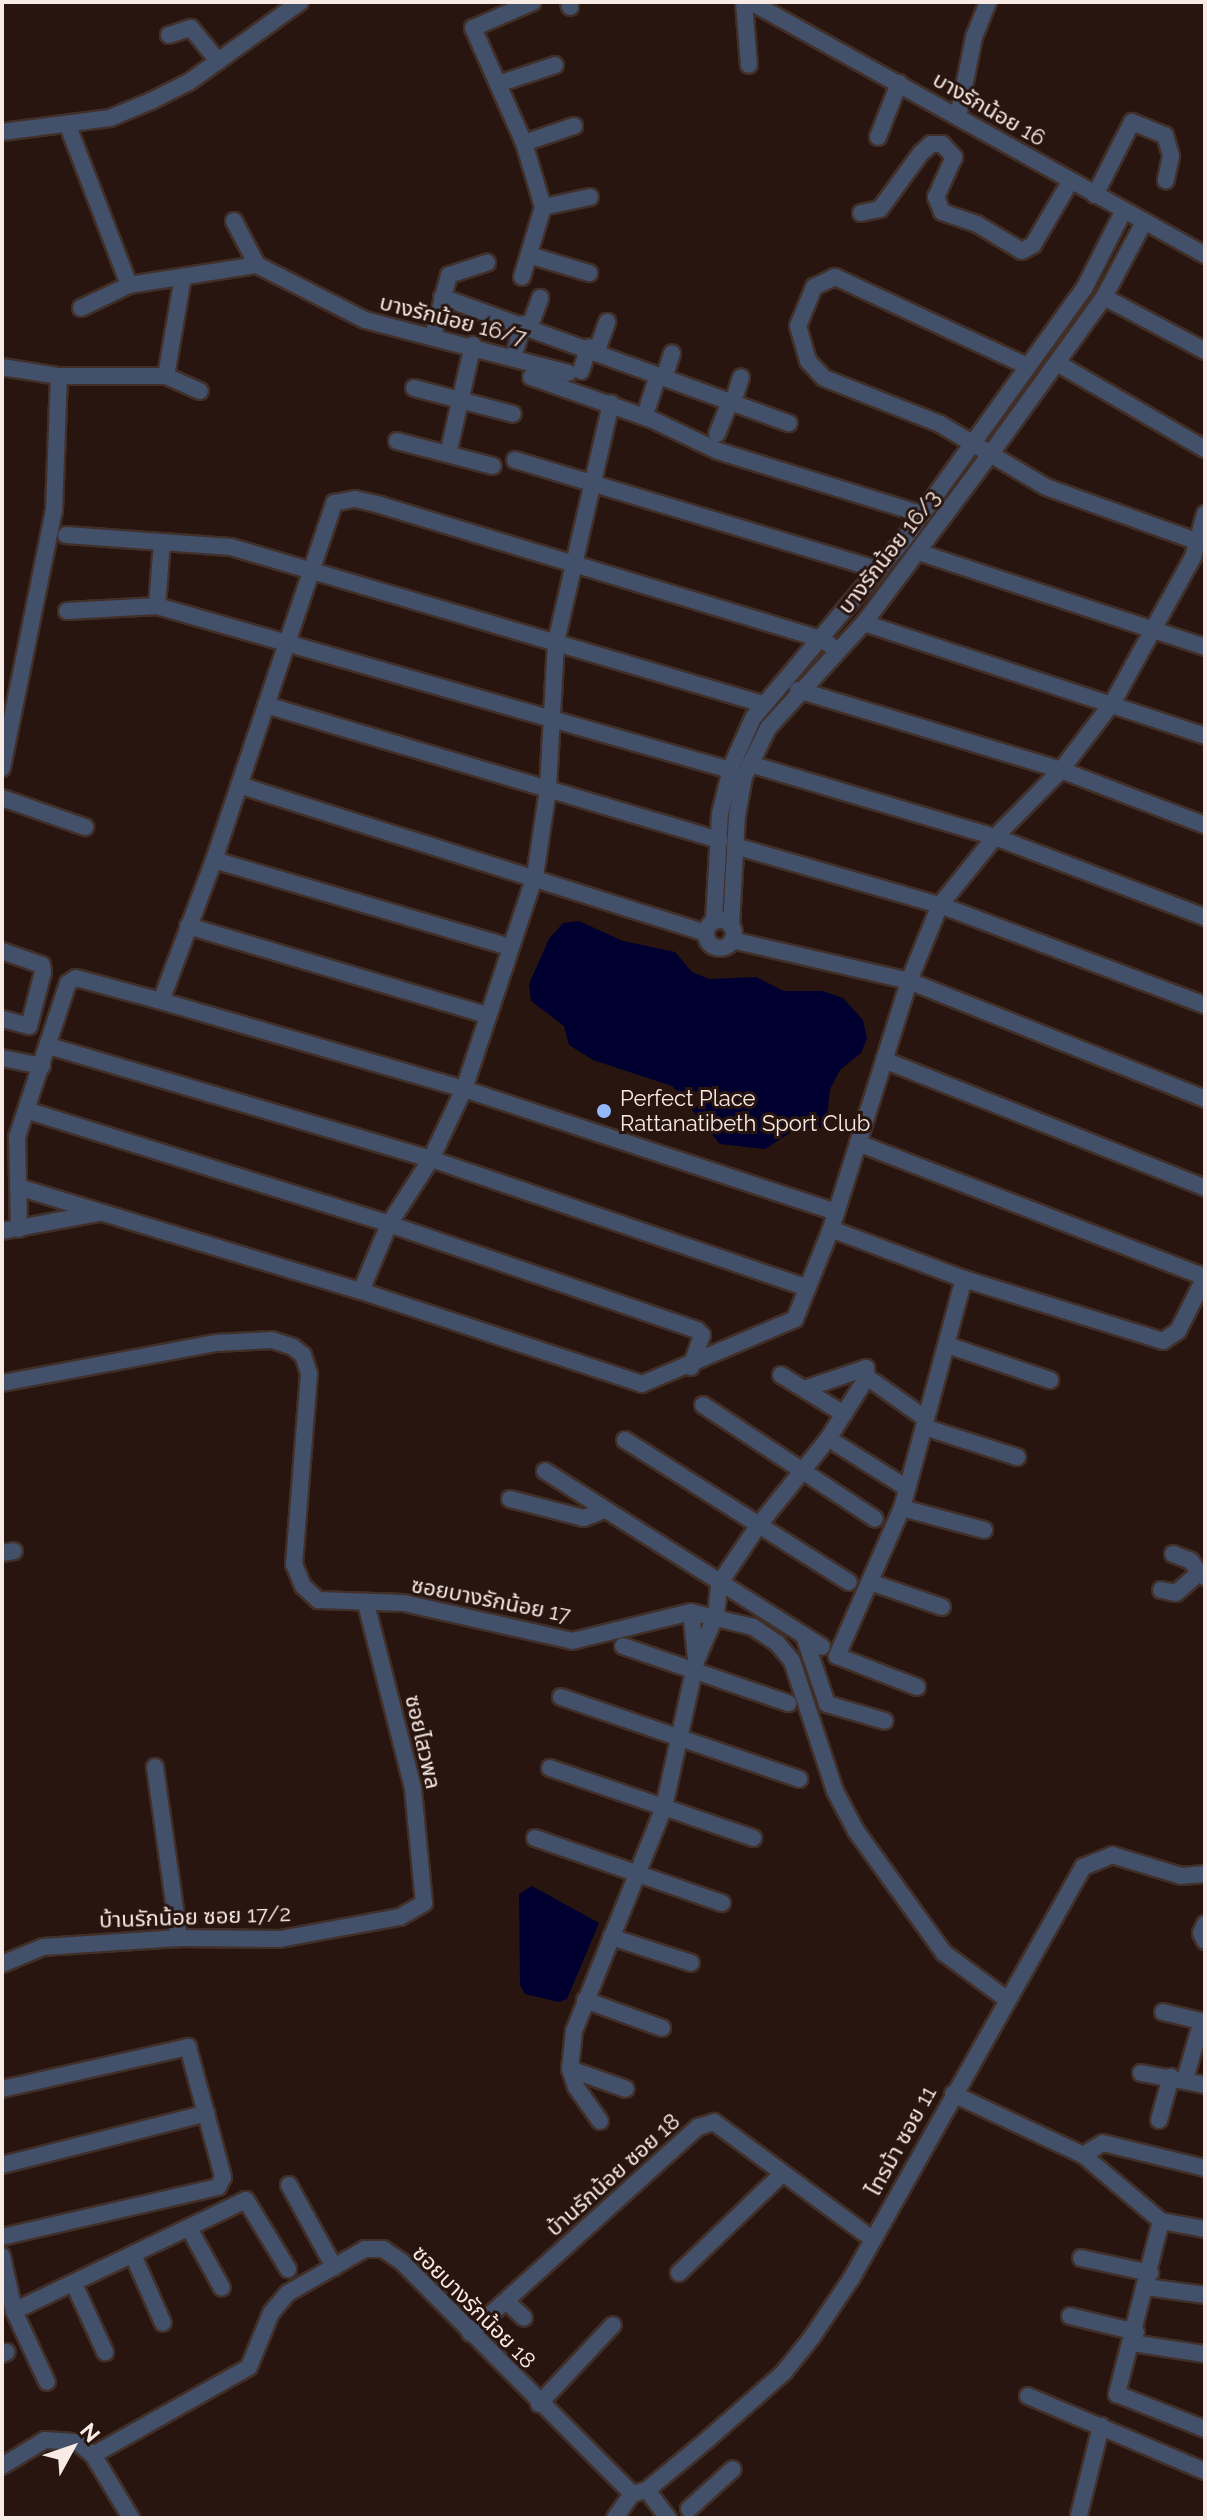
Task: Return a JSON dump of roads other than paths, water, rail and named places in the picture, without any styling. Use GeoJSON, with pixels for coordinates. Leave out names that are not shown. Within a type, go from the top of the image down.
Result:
{"type":"FeatureCollection","features":[{"type":"Feature","properties":{"kind":"street"},"geometry":{"type":"LineString","coordinates":[[2,132],[68,126],[110,118],[151,101],[218,61],[300,2]]}},
{"type":"Feature","properties":{"kind":"street"},"geometry":{"type":"LineString","coordinates":[[522,277],[543,207],[524,143],[473,28],[495,10],[533,2]]}},
{"type":"Feature","properties":{"kind":"street"},"geometry":{"type":"LineString","coordinates":[[744,2],[749,65]]}},
{"type":"Feature","properties":{"kind":"street","name":"บางรักน้อย 16"},"geometry":{"type":"LineString","coordinates":[[751,2],[1205,255]]}},
{"type":"Feature","properties":{"kind":"street"},"geometry":{"type":"LineString","coordinates":[[958,117],[974,37],[988,2]]}},
{"type":"Feature","properties":{"kind":"street"},"geometry":{"type":"LineString","coordinates":[[169,35],[191,28],[218,61]]}},
{"type":"Feature","properties":{"kind":"street"},"geometry":{"type":"LineString","coordinates":[[498,84],[555,65]]}},
{"type":"Feature","properties":{"kind":"street"},"geometry":{"type":"LineString","coordinates":[[878,137],[899,83]]}},
{"type":"Feature","properties":{"kind":"street"},"geometry":{"type":"LineString","coordinates":[[1095,195],[1132,122],[1165,135],[1171,156],[1166,180]]}},
{"type":"Feature","properties":{"kind":"street"},"geometry":{"type":"LineString","coordinates":[[68,126],[129,285]]}},
{"type":"Feature","properties":{"kind":"street"},"geometry":{"type":"LineString","coordinates":[[524,143],[574,126]]}},
{"type":"Feature","properties":{"kind":"street"},"geometry":{"type":"LineString","coordinates":[[861,213],[880,209],[921,153],[931,144],[942,144],[954,157],[936,197],[942,212],[977,224],[1022,251],[1033,245],[1070,182]]}},
{"type":"Feature","properties":{"kind":"street"},"geometry":{"type":"LineString","coordinates":[[543,207],[590,197]]}},
{"type":"Feature","properties":{"kind":"street"},"geometry":{"type":"LineString","coordinates":[[721,930],[719,840],[730,770],[763,704],[822,639],[922,514],[1097,267],[1123,212]]}},
{"type":"Feature","properties":{"kind":"street"},"geometry":{"type":"LineString","coordinates":[[81,308],[112,298],[129,285],[257,265],[234,221]]}},
{"type":"Feature","properties":{"kind":"street","name":"บางรักน้อย 16/3"},"geometry":{"type":"LineString","coordinates":[[721,930],[750,764],[768,728],[798,690],[864,623],[918,552],[1104,297],[1144,222]]}},
{"type":"Feature","properties":{"kind":"street"},"geometry":{"type":"LineString","coordinates":[[529,255],[589,273]]}},
{"type":"Feature","properties":{"kind":"street"},"geometry":{"type":"LineString","coordinates":[[433,336],[449,275],[487,263]]}},
{"type":"Feature","properties":{"kind":"street","name":"บางรักน้อย 16/7"},"geometry":{"type":"LineString","coordinates":[[257,265],[322,294],[358,317],[575,372],[593,349]]}},
{"type":"Feature","properties":{"kind":"street"},"geometry":{"type":"LineString","coordinates":[[1097,267],[1116,277]]}},
{"type":"Feature","properties":{"kind":"street"},"geometry":{"type":"LineString","coordinates":[[166,376],[183,277]]}},
{"type":"Feature","properties":{"kind":"street"},"geometry":{"type":"LineString","coordinates":[[1027,366],[835,277],[814,287],[798,326],[808,361],[824,378],[973,441],[989,456],[1046,487],[1198,553]]}},
{"type":"Feature","properties":{"kind":"street"},"geometry":{"type":"LineString","coordinates":[[442,297],[593,349],[789,423]]}},
{"type":"Feature","properties":{"kind":"street"},"geometry":{"type":"LineString","coordinates":[[1104,297],[1205,351]]}},
{"type":"Feature","properties":{"kind":"street"},"geometry":{"type":"LineString","coordinates":[[516,348],[540,298]]}},
{"type":"Feature","properties":{"kind":"street"},"geometry":{"type":"LineString","coordinates":[[593,349],[607,322]]}},
{"type":"Feature","properties":{"kind":"street"},"geometry":{"type":"LineString","coordinates":[[448,454],[473,345]]}},
{"type":"Feature","properties":{"kind":"street"},"geometry":{"type":"LineString","coordinates":[[648,406],[672,353]]}},
{"type":"Feature","properties":{"kind":"street"},"geometry":{"type":"LineString","coordinates":[[1057,363],[1205,449]]}},
{"type":"Feature","properties":{"kind":"street"},"geometry":{"type":"LineString","coordinates":[[2,367],[59,376],[166,376],[200,391]]}},
{"type":"Feature","properties":{"kind":"street"},"geometry":{"type":"LineString","coordinates":[[2,768],[54,511],[59,376]]}},
{"type":"Feature","properties":{"kind":"street"},"geometry":{"type":"LineString","coordinates":[[531,377],[611,403],[718,451],[922,514]]}},
{"type":"Feature","properties":{"kind":"street"},"geometry":{"type":"LineString","coordinates":[[717,434],[741,377]]}},
{"type":"Feature","properties":{"kind":"street"},"geometry":{"type":"LineString","coordinates":[[414,388],[513,414]]}},
{"type":"Feature","properties":{"kind":"street"},"geometry":{"type":"LineString","coordinates":[[361,1291],[389,1224],[431,1159],[464,1089],[535,876],[548,789],[556,642],[570,562],[611,403]]}},
{"type":"Feature","properties":{"kind":"street"},"geometry":{"type":"LineString","coordinates":[[397,441],[493,466]]}},
{"type":"Feature","properties":{"kind":"street"},"geometry":{"type":"LineString","coordinates":[[515,460],[879,570]]}},
{"type":"Feature","properties":{"kind":"street"},"geometry":{"type":"LineString","coordinates":[[161,1001],[214,860],[334,503],[355,499],[570,562],[822,639],[838,651]]}},
{"type":"Feature","properties":{"kind":"street"},"geometry":{"type":"LineString","coordinates":[[18,1187],[361,1291],[642,1384],[691,1367],[795,1319],[831,1229],[909,981],[940,905],[995,837],[1061,770],[1113,702],[1198,553],[1205,514]]}},
{"type":"Feature","properties":{"kind":"street"},"geometry":{"type":"LineString","coordinates":[[66,535],[231,547],[763,704]]}},
{"type":"Feature","properties":{"kind":"street"},"geometry":{"type":"LineString","coordinates":[[157,606],[162,542]]}},
{"type":"Feature","properties":{"kind":"street"},"geometry":{"type":"LineString","coordinates":[[918,552],[1157,628],[1205,647]]}},
{"type":"Feature","properties":{"kind":"street"},"geometry":{"type":"LineString","coordinates":[[67,611],[157,606],[730,770]]}},
{"type":"Feature","properties":{"kind":"street"},"geometry":{"type":"LineString","coordinates":[[864,623],[1113,702],[1205,736]]}},
{"type":"Feature","properties":{"kind":"street"},"geometry":{"type":"LineString","coordinates":[[798,690],[1061,770],[1205,825]]}},
{"type":"Feature","properties":{"kind":"street"},"geometry":{"type":"LineString","coordinates":[[266,705],[719,840]]}},
{"type":"Feature","properties":{"kind":"street"},"geometry":{"type":"LineString","coordinates":[[750,764],[995,837],[1205,917]]}},
{"type":"Feature","properties":{"kind":"street"},"geometry":{"type":"LineString","coordinates":[[239,785],[535,876],[909,981],[1205,1099]]}},
{"type":"Feature","properties":{"kind":"street"},"geometry":{"type":"LineString","coordinates":[[2,798],[85,827]]}},
{"type":"Feature","properties":{"kind":"street"},"geometry":{"type":"LineString","coordinates":[[735,846],[940,905],[1205,1005]]}},
{"type":"Feature","properties":{"kind":"street"},"geometry":{"type":"LineString","coordinates":[[214,860],[510,947]]}},
{"type":"Feature","properties":{"kind":"street"},"geometry":{"type":"LineString","coordinates":[[188,926],[487,1015]]}},
{"type":"Feature","properties":{"kind":"street"},"geometry":{"type":"LineString","coordinates":[[2,951],[42,965],[43,972],[29,1026],[2,1019]]}},
{"type":"Feature","properties":{"kind":"street"},"geometry":{"type":"LineString","coordinates":[[102,1212],[11,1230],[18,1187],[9,1156],[10,1135],[29,1111],[72,980],[161,1001],[464,1089],[836,1212]]}},
{"type":"Feature","properties":{"kind":"street"},"geometry":{"type":"LineString","coordinates":[[49,1046],[431,1159],[807,1288]]}},
{"type":"Feature","properties":{"kind":"street"},"geometry":{"type":"LineString","coordinates":[[2,1058],[42,1066]]}},
{"type":"Feature","properties":{"kind":"street"},"geometry":{"type":"LineString","coordinates":[[884,1060],[1205,1188]]}},
{"type":"Feature","properties":{"kind":"street"},"geometry":{"type":"LineString","coordinates":[[29,1111],[389,1224],[697,1330],[702,1335],[691,1367]]}},
{"type":"Feature","properties":{"kind":"street"},"geometry":{"type":"LineString","coordinates":[[831,1229],[964,1279],[1163,1341],[1178,1331],[1205,1277],[858,1143]]}},
{"type":"Feature","properties":{"kind":"street"},"geometry":{"type":"LineString","coordinates":[[917,1687],[837,1656],[873,1583],[902,1508],[964,1279]]}},
{"type":"Feature","properties":{"kind":"street","name":"ซอยบางรักน้อย 17"},"geometry":{"type":"LineString","coordinates":[[2,1383],[216,1343],[272,1340],[293,1347],[303,1355],[309,1374],[294,1564],[303,1586],[318,1600],[404,1603],[456,1612],[572,1641],[691,1612],[716,1615],[753,1627],[777,1643],[792,1661],[835,1791],[856,1831],[944,1953],[1005,1998]]}},
{"type":"Feature","properties":{"kind":"street"},"geometry":{"type":"LineString","coordinates":[[947,1345],[1050,1380]]}},
{"type":"Feature","properties":{"kind":"street"},"geometry":{"type":"LineString","coordinates":[[600,2121],[576,2087],[570,2069],[574,2031],[664,1807],[695,1666],[716,1615],[719,1584],[758,1526],[844,1414],[867,1377],[866,1368],[804,1389]]}},
{"type":"Feature","properties":{"kind":"street"},"geometry":{"type":"LineString","coordinates":[[781,1375],[844,1414]]}},
{"type":"Feature","properties":{"kind":"street"},"geometry":{"type":"LineString","coordinates":[[874,1382],[925,1423],[1017,1457]]}},
{"type":"Feature","properties":{"kind":"street"},"geometry":{"type":"LineString","coordinates":[[703,1405],[875,1519]]}},
{"type":"Feature","properties":{"kind":"street"},"geometry":{"type":"LineString","coordinates":[[625,1440],[849,1582]]}},
{"type":"Feature","properties":{"kind":"street"},"geometry":{"type":"LineString","coordinates":[[837,1444],[907,1488]]}},
{"type":"Feature","properties":{"kind":"street"},"geometry":{"type":"LineString","coordinates":[[545,1471],[822,1647]]}},
{"type":"Feature","properties":{"kind":"street"},"geometry":{"type":"LineString","coordinates":[[510,1499],[584,1518],[605,1510]]}},
{"type":"Feature","properties":{"kind":"street"},"geometry":{"type":"LineString","coordinates":[[902,1508],[984,1530]]}},
{"type":"Feature","properties":{"kind":"street"},"geometry":{"type":"LineString","coordinates":[[1161,1590],[1176,1593],[1202,1575],[1191,1561],[1173,1554]]}},
{"type":"Feature","properties":{"kind":"street"},"geometry":{"type":"LineString","coordinates":[[873,1583],[942,1607]]}},
{"type":"Feature","properties":{"kind":"street","name":"ซอยไสวพล"},"geometry":{"type":"LineString","coordinates":[[366,1604],[413,1788],[427,1892]]}},
{"type":"Feature","properties":{"kind":"street"},"geometry":{"type":"LineString","coordinates":[[691,1612],[695,1666]]}},
{"type":"Feature","properties":{"kind":"street"},"geometry":{"type":"LineString","coordinates":[[804,1636],[827,1704],[885,1721]]}},
{"type":"Feature","properties":{"kind":"street"},"geometry":{"type":"LineString","coordinates":[[623,1646],[695,1666],[788,1703]]}},
{"type":"Feature","properties":{"kind":"street"},"geometry":{"type":"LineString","coordinates":[[561,1697],[799,1779]]}},
{"type":"Feature","properties":{"kind":"street"},"geometry":{"type":"LineString","coordinates":[[155,1767],[179,1938]]}},
{"type":"Feature","properties":{"kind":"street"},"geometry":{"type":"LineString","coordinates":[[550,1768],[753,1838]]}},
{"type":"Feature","properties":{"kind":"street"},"geometry":{"type":"LineString","coordinates":[[535,1838],[722,1903]]}},
{"type":"Feature","properties":{"kind":"street","name":"ไทรม้า ซอย 11"},"geometry":{"type":"LineString","coordinates":[[615,2518],[640,2492],[784,2372],[825,2319],[1005,1998],[1083,1867],[1096,1858],[1112,1855],[1181,1876],[1205,1874]]}},
{"type":"Feature","properties":{"kind":"street","name":"บ้านรักน้อย ซอย 17/2"},"geometry":{"type":"LineString","coordinates":[[2,1964],[43,1947],[179,1938],[280,1939],[400,1917],[424,1903],[427,1892]]}},
{"type":"Feature","properties":{"kind":"street"},"geometry":{"type":"LineString","coordinates":[[1205,1924],[1201,1933],[1205,1941]]}},
{"type":"Feature","properties":{"kind":"street"},"geometry":{"type":"LineString","coordinates":[[611,1937],[691,1963]]}},
{"type":"Feature","properties":{"kind":"street"},"geometry":{"type":"LineString","coordinates":[[585,2000],[662,2028]]}},
{"type":"Feature","properties":{"kind":"street"},"geometry":{"type":"LineString","coordinates":[[1159,2120],[1203,2021],[1163,2012]]}},
{"type":"Feature","properties":{"kind":"street"},"geometry":{"type":"LineString","coordinates":[[2,2089],[182,2046],[193,2053],[223,2177],[218,2187],[2,2237]]}},
{"type":"Feature","properties":{"kind":"street"},"geometry":{"type":"LineString","coordinates":[[570,2069],[626,2089]]}},
{"type":"Feature","properties":{"kind":"street"},"geometry":{"type":"LineString","coordinates":[[1141,2073],[1205,2085]]}},
{"type":"Feature","properties":{"kind":"street"},"geometry":{"type":"LineString","coordinates":[[953,2094],[1083,2155],[1161,2221],[1205,2229]]}},
{"type":"Feature","properties":{"kind":"street"},"geometry":{"type":"LineString","coordinates":[[2,2165],[207,2113]]}},
{"type":"Feature","properties":{"kind":"street","name":"บ้านรักน้อย ซอย 18"},"geometry":{"type":"LineString","coordinates":[[470,2333],[698,2127],[714,2122],[728,2130],[781,2175],[872,2239]]}},
{"type":"Feature","properties":{"kind":"street"},"geometry":{"type":"LineString","coordinates":[[1083,2155],[1103,2143],[1205,2168]]}},
{"type":"Feature","properties":{"kind":"street"},"geometry":{"type":"LineString","coordinates":[[679,2273],[781,2175]]}},
{"type":"Feature","properties":{"kind":"street"},"geometry":{"type":"LineString","coordinates":[[289,2185],[334,2267]]}},
{"type":"Feature","properties":{"kind":"street"},"geometry":{"type":"LineString","coordinates":[[14,2311],[246,2200],[288,2269]]}},
{"type":"Feature","properties":{"kind":"street"},"geometry":{"type":"LineString","coordinates":[[1161,2221],[1134,2337],[1117,2394],[1205,2429]]}},
{"type":"Feature","properties":{"kind":"street"},"geometry":{"type":"LineString","coordinates":[[189,2228],[222,2288]]}},
{"type":"Feature","properties":{"kind":"street","name":"ซอยบางรักน้อย 18"},"geometry":{"type":"LineString","coordinates":[[93,2455],[249,2367],[271,2313],[288,2293],[365,2249],[383,2249],[401,2261],[539,2404],[668,2518]]}},
{"type":"Feature","properties":{"kind":"street"},"geometry":{"type":"LineString","coordinates":[[133,2255],[163,2323]]}},
{"type":"Feature","properties":{"kind":"street"},"geometry":{"type":"LineString","coordinates":[[2,2256],[14,2311],[47,2382]]}},
{"type":"Feature","properties":{"kind":"street"},"geometry":{"type":"LineString","coordinates":[[1081,2258],[1205,2295]]}},
{"type":"Feature","properties":{"kind":"street"},"geometry":{"type":"LineString","coordinates":[[74,2284],[105,2352]]}},
{"type":"Feature","properties":{"kind":"street"},"geometry":{"type":"LineString","coordinates":[[507,2302],[524,2318]]}},
{"type":"Feature","properties":{"kind":"street"},"geometry":{"type":"LineString","coordinates":[[1070,2316],[1134,2337],[1205,2354]]}},
{"type":"Feature","properties":{"kind":"street"},"geometry":{"type":"LineString","coordinates":[[539,2404],[613,2325]]}},
{"type":"Feature","properties":{"kind":"street"},"geometry":{"type":"LineString","coordinates":[[1028,2396],[1205,2471]]}},
{"type":"Feature","properties":{"kind":"street"},"geometry":{"type":"LineString","coordinates":[[1079,2515],[1101,2426]]}},
{"type":"Feature","properties":{"kind":"street"},"geometry":{"type":"LineString","coordinates":[[2,2466],[45,2440],[63,2437],[93,2455],[131,2518]]}},
{"type":"Feature","properties":{"kind":"street"},"geometry":{"type":"LineString","coordinates":[[689,2509],[733,2469]]}},
{"type":"Feature","properties":{"kind":"place","name":"Perfect Place Rattanatibeth Sport Club"},"geometry":{"type":"Point","coordinates":[604,1111]}}]}
